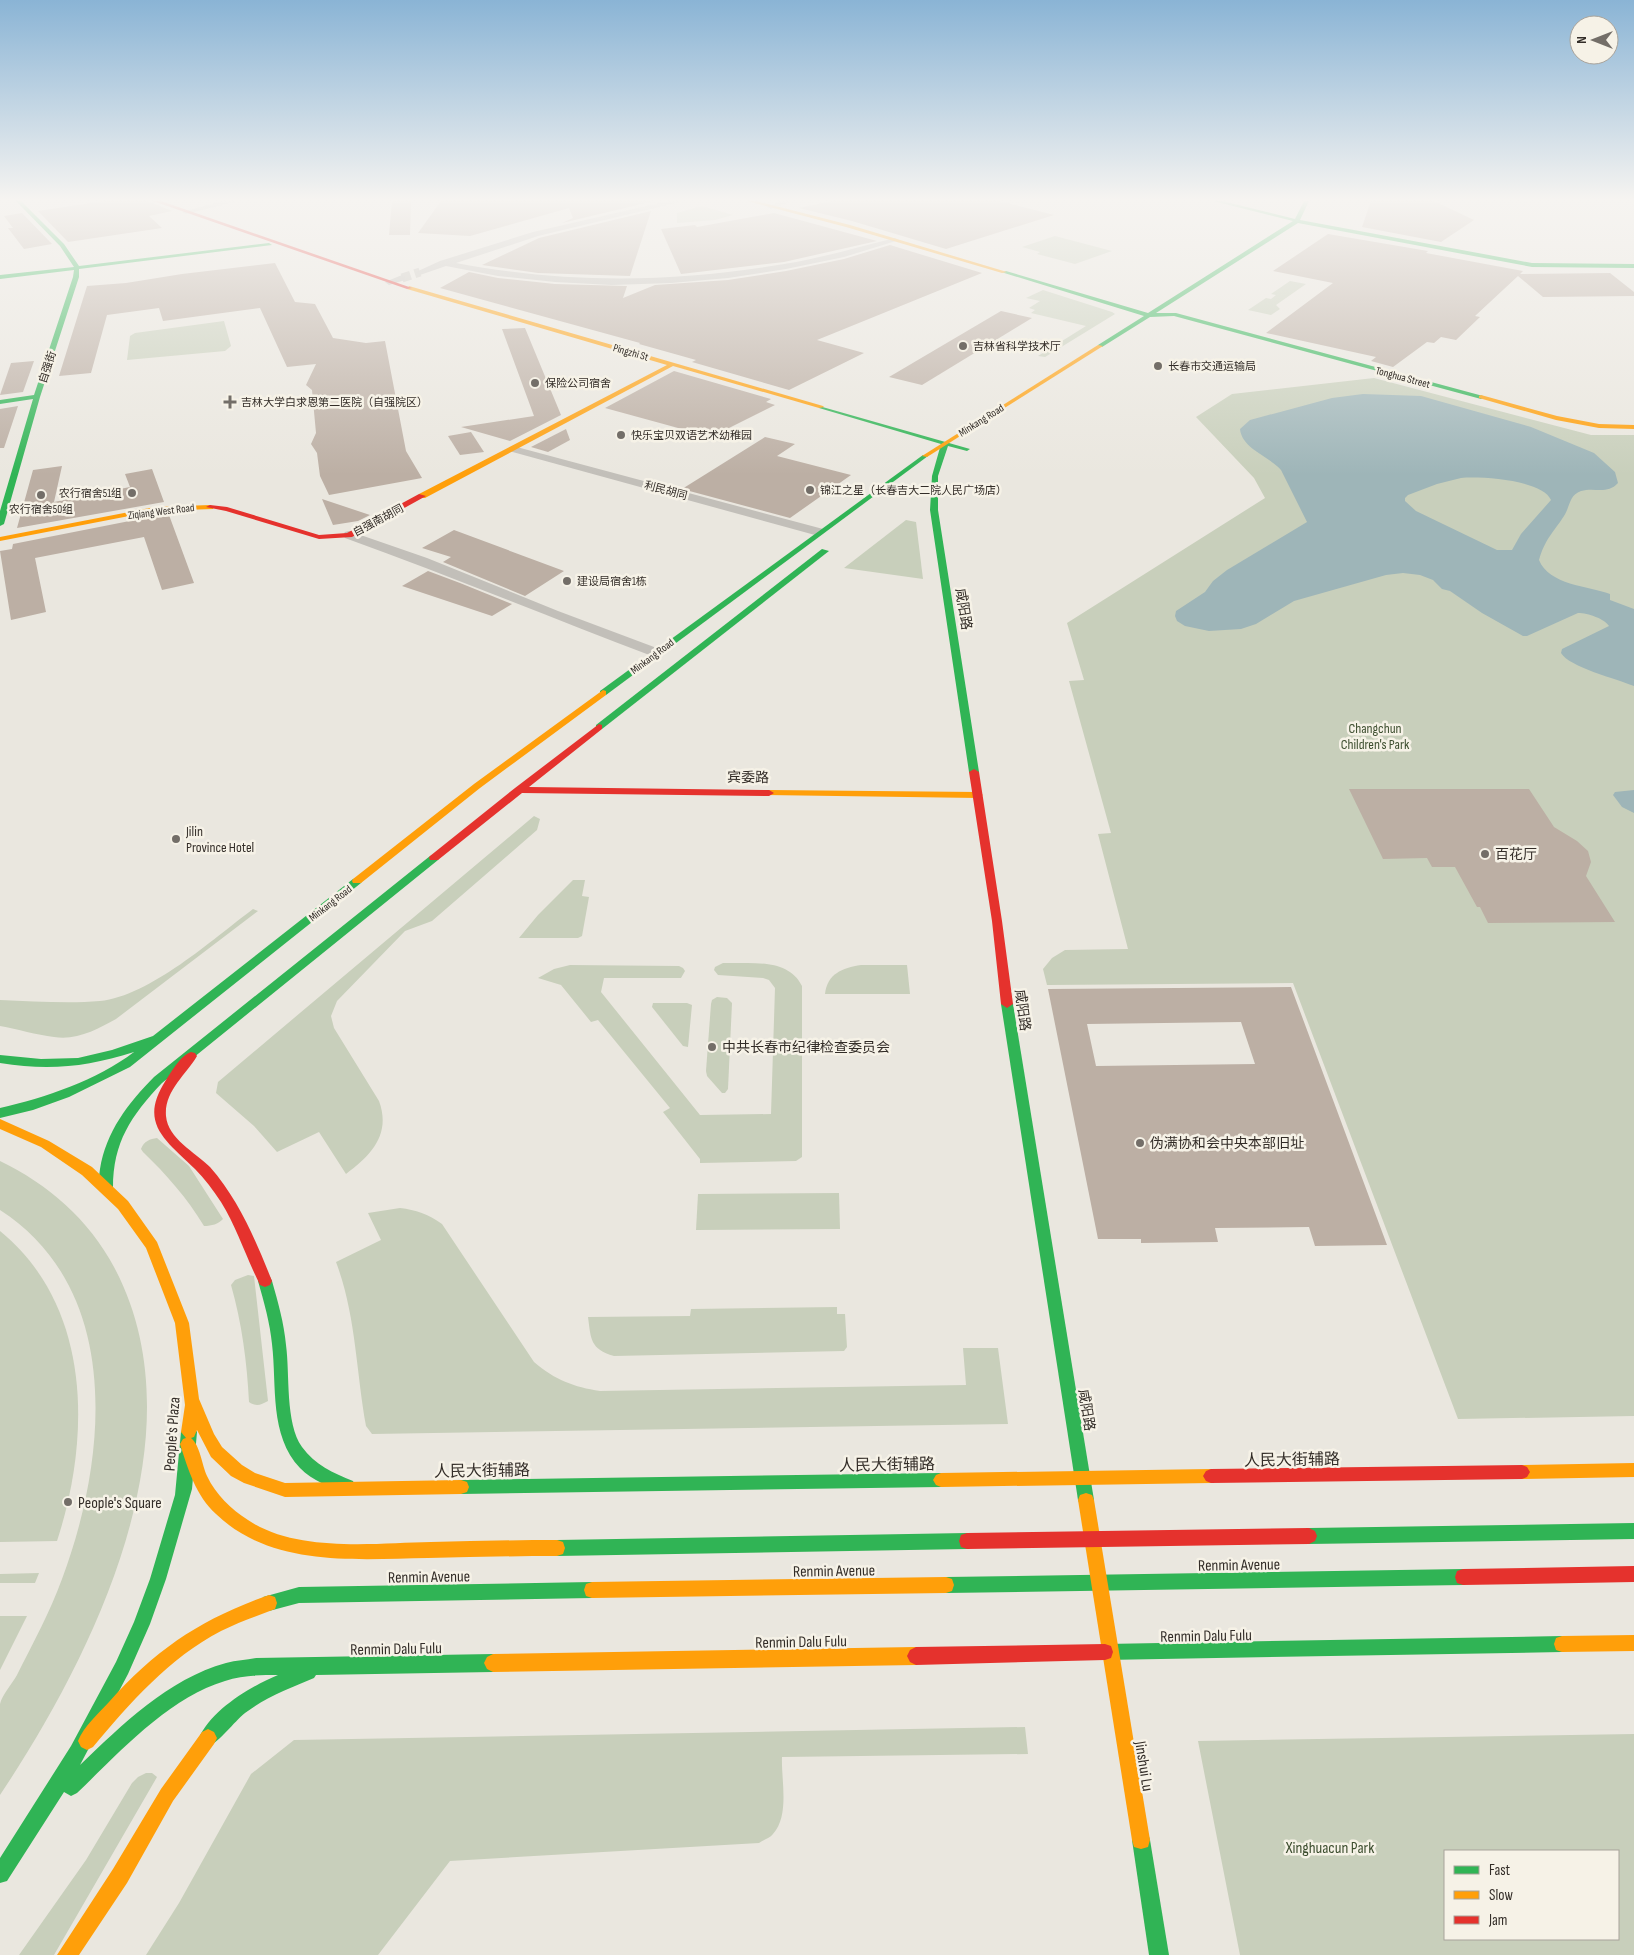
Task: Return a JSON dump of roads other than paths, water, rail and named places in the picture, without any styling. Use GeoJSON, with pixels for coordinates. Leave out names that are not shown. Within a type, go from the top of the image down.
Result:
{"type":"FeatureCollection","features":[{"type":"Feature","properties":{"kind":"street","name":"自强街"},"geometry":{"type":"LineString","coordinates":[[0,524],[37,397],[71,292]]}},
{"type":"Feature","properties":{"kind":"street","name":"Pingzhi St"},"geometry":{"type":"LineString","coordinates":[[424,292],[945,443],[971,446]]}},
{"type":"Feature","properties":{"kind":"street","name":"Tonghua Street"},"geometry":{"type":"LineString","coordinates":[[1074,292],[1148,314],[1174,314],[1556,418],[1599,426],[1634,426]]}},
{"type":"Feature","properties":{"kind":"street","name":"Minkang Road"},"geometry":{"type":"LineString","coordinates":[[0,1113],[40,1103],[97,1080],[126,1064],[476,786],[819,532],[945,443],[1183,292]]}},
{"type":"Feature","properties":{"kind":"street"},"geometry":{"type":"LineString","coordinates":[[1158,324],[1189,304]]}},
{"type":"Feature","properties":{"kind":"street","name":"自强南胡同"},"geometry":{"type":"LineString","coordinates":[[349,535],[672,364]]}},
{"type":"Feature","properties":{"kind":"street"},"geometry":{"type":"LineString","coordinates":[[0,402],[37,397]]}},
{"type":"Feature","properties":{"kind":"street","name":"咸阳路"},"geometry":{"type":"LineString","coordinates":[[945,443],[930,474],[934,510],[997,921],[1007,1008],[1099,1582]]}},
{"type":"Feature","properties":{"kind":"street","name":"Minkang Road"},"geometry":{"type":"LineString","coordinates":[[930,474],[971,446]]}},
{"type":"Feature","properties":{"kind":"street","name":"利民胡同"},"geometry":{"type":"LineString","coordinates":[[513,449],[819,532]]}},
{"type":"Feature","properties":{"kind":"street","name":"Ziqiang West Road"},"geometry":{"type":"LineString","coordinates":[[0,539],[155,509],[200,506],[227,509],[319,537],[349,535]]}},
{"type":"Feature","properties":{"kind":"street","name":"自强南胡同"},"geometry":{"type":"LineString","coordinates":[[349,535],[422,561],[553,614],[657,653]]}},
{"type":"Feature","properties":{"kind":"street","name":"Minkang Road"},"geometry":{"type":"LineString","coordinates":[[106,1188],[105,1169],[108,1155],[115,1139],[133,1106],[158,1080],[518,790],[836,543]]}},
{"type":"Feature","properties":{"kind":"street","name":"宾委路"},"geometry":{"type":"LineString","coordinates":[[518,790],[978,795]]}},
{"type":"Feature","properties":{"kind":"street"},"geometry":{"type":"LineString","coordinates":[[0,1059],[40,1066],[84,1064],[107,1058],[163,1036]]}},
{"type":"Feature","properties":{"kind":"street"},"geometry":{"type":"LineString","coordinates":[[197,1048],[175,1076],[166,1094],[161,1108],[161,1124],[168,1135],[196,1162],[221,1191],[242,1225],[259,1262],[272,1304],[280,1350],[285,1423],[293,1444],[304,1463],[322,1476],[346,1486],[376,1488]]}},
{"type":"Feature","properties":{"kind":"street","name":"People's Plaza"},"geometry":{"type":"LineString","coordinates":[[0,1124],[44,1143],[73,1161],[106,1188],[124,1206],[145,1233],[162,1264],[175,1298],[185,1336],[190,1394],[186,1470],[176,1522],[160,1578],[138,1637],[109,1700],[87,1741],[30,1833],[0,1874]]}},
{"type":"Feature","properties":{"kind":"street","name":"人民大街辅路"},"geometry":{"type":"LineString","coordinates":[[190,1394],[205,1437],[219,1457],[235,1472],[260,1483],[285,1490],[1634,1470]]}},
{"type":"Feature","properties":{"kind":"street","name":"Renmin Avenue"},"geometry":{"type":"LineString","coordinates":[[188,1444],[196,1473],[210,1497],[225,1514],[245,1528],[268,1539],[286,1546],[311,1550],[352,1551],[1634,1531]]}},
{"type":"Feature","properties":{"kind":"street","name":"Renmin Avenue"},"geometry":{"type":"LineString","coordinates":[[87,1741],[116,1705],[149,1670],[181,1646],[213,1626],[245,1610],[272,1601],[299,1596],[1634,1574]]}},
{"type":"Feature","properties":{"kind":"street","name":"Jinshui Lu"},"geometry":{"type":"LineString","coordinates":[[1099,1582],[1159,1955]]}},
{"type":"Feature","properties":{"kind":"street","name":"Renmin Dalu Fulu"},"geometry":{"type":"LineString","coordinates":[[30,1833],[69,1789],[143,1721],[184,1692],[223,1673],[256,1667],[1634,1644]]}},
{"type":"Feature","properties":{"kind":"street"},"geometry":{"type":"LineString","coordinates":[[67,1955],[120,1876],[167,1795],[221,1721],[253,1697],[282,1680],[338,1665]]}},
{"type":"Feature","properties":{"kind":"water"},"geometry":{"type":"Polygon","coordinates":[[[1363,394],[1421,396],[1531,427],[1594,453],[1615,472],[1618,483],[1614,487],[1605,490],[1581,491],[1574,495],[1566,513],[1547,541],[1539,560],[1551,575],[1560,580],[1610,594],[1610,600],[1634,609],[1634,686],[1583,668],[1573,663],[1561,653],[1562,649],[1609,626],[1600,619],[1578,613],[1527,636],[1523,636],[1482,613],[1450,591],[1442,589],[1433,580],[1420,575],[1403,573],[1386,575],[1294,601],[1256,624],[1241,629],[1209,631],[1185,626],[1177,621],[1176,611],[1205,592],[1213,581],[1227,570],[1307,522],[1281,470],[1246,442],[1240,429],[1250,420],[1332,398],[1363,394]],[[1461,478],[1437,484],[1408,495],[1405,501],[1416,511],[1497,550],[1512,550],[1521,534],[1551,500],[1546,493],[1524,484],[1496,479],[1461,478]]]}},
{"type":"Feature","properties":{"kind":"water"},"geometry":{"type":"Polygon","coordinates":[[[1634,790],[1634,813],[1622,807],[1613,795],[1615,792],[1634,790]]]}},
{"type":"Feature","properties":{"kind":"place","name":"吉林省科学技术厅"},"geometry":{"type":"Point","coordinates":[963,346]}},
{"type":"Feature","properties":{"kind":"place","name":"长春市交通运输局"},"geometry":{"type":"Point","coordinates":[1158,366]}},
{"type":"Feature","properties":{"kind":"place","name":"保险公司宿舍"},"geometry":{"type":"Point","coordinates":[535,383]}},
{"type":"Feature","properties":{"kind":"place","name":"吉林大学白求恩第二医院（自强院区）"},"geometry":{"type":"Point","coordinates":[230,402]}},
{"type":"Feature","properties":{"kind":"place","name":"快乐宝贝双语艺术幼稚园"},"geometry":{"type":"Point","coordinates":[621,435]}},
{"type":"Feature","properties":{"kind":"place","name":"锦江之星（长春吉大二院人民广场店）"},"geometry":{"type":"Point","coordinates":[810,490]}},
{"type":"Feature","properties":{"kind":"place","name":"农行宿舍51组"},"geometry":{"type":"Point","coordinates":[132,493]}},
{"type":"Feature","properties":{"kind":"place","name":"农行宿舍50组"},"geometry":{"type":"Point","coordinates":[41,495]}},
{"type":"Feature","properties":{"kind":"place","name":"建设局宿舍1栋"},"geometry":{"type":"Point","coordinates":[567,581]}},
{"type":"Feature","properties":{"kind":"place","name":"Jilin Province Hotel"},"geometry":{"type":"Point","coordinates":[176,839]}},
{"type":"Feature","properties":{"kind":"place","name":"百花厅"},"geometry":{"type":"Point","coordinates":[1485,854]}},
{"type":"Feature","properties":{"kind":"place","name":"中共长春市纪律检查委员会"},"geometry":{"type":"Point","coordinates":[712,1047]}},
{"type":"Feature","properties":{"kind":"place","name":"伪满协和会中央本部旧址"},"geometry":{"type":"Point","coordinates":[1140,1143]}},
{"type":"Feature","properties":{"kind":"place","name":"People's Square"},"geometry":{"type":"Point","coordinates":[68,1502]}},
{"type":"Feature","properties":{"kind":"park label","name":"Changchun Children's Park"},"geometry":{"type":"Point","coordinates":[1375,736]}},
{"type":"Feature","properties":{"kind":"park label","name":"Xinghuacun Park"},"geometry":{"type":"Point","coordinates":[1330,1847]}}]}
